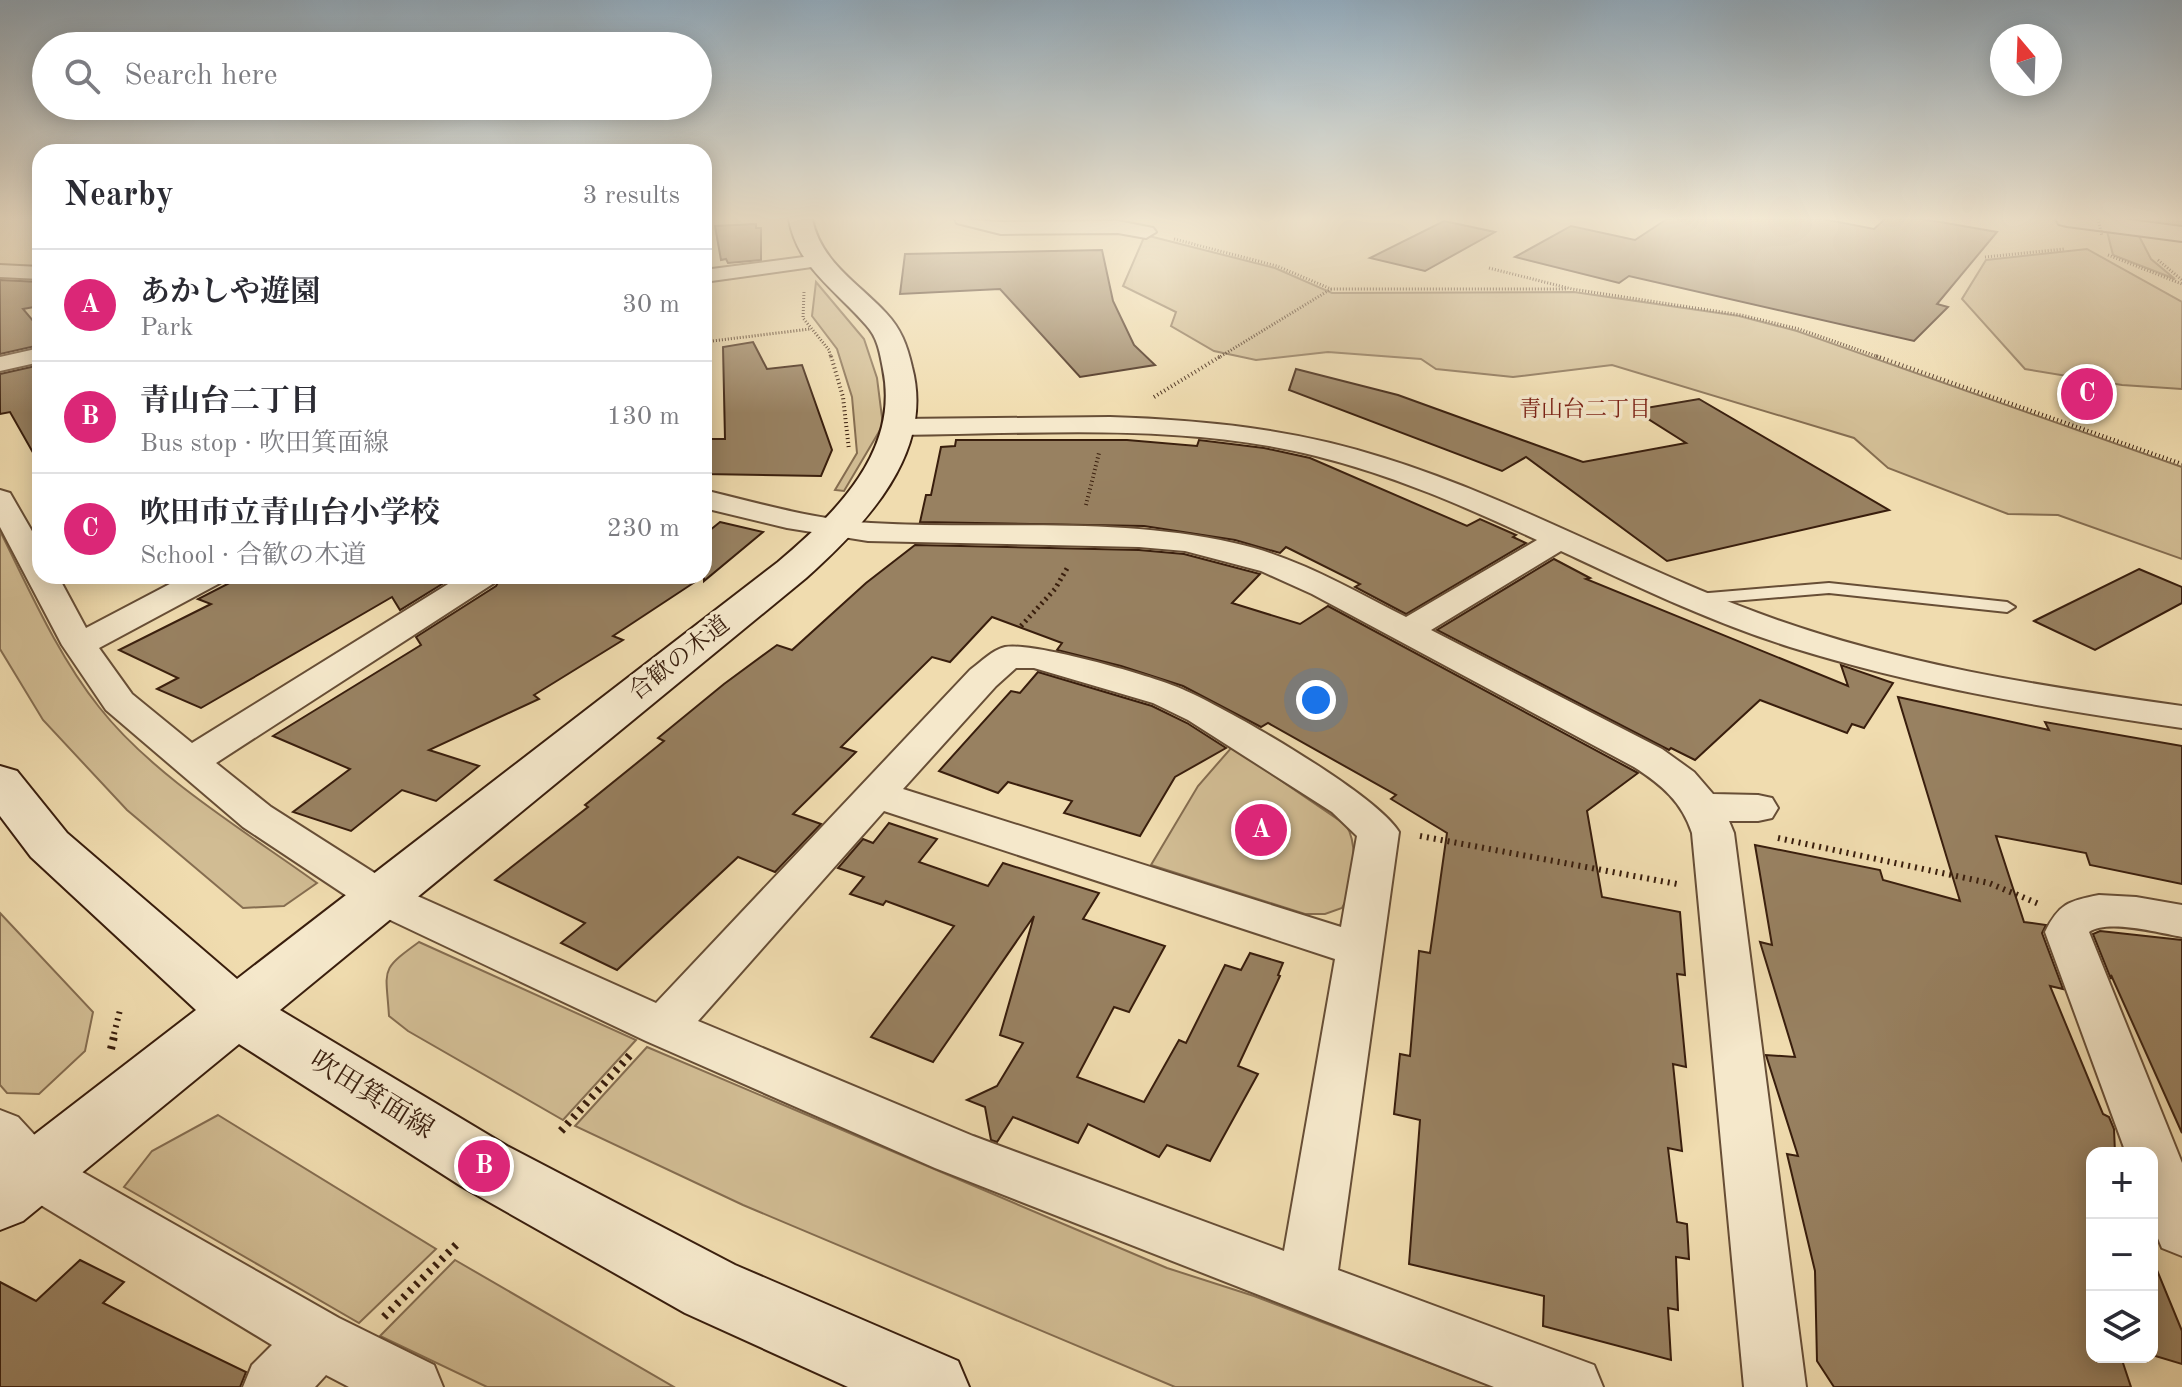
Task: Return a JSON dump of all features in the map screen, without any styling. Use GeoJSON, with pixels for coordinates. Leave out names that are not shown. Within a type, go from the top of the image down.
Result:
{"type":"FeatureCollection","features":[{"type":"Feature","properties":{"kind":"street","name":"合歓の木道"},"geometry":{"type":"LineString","coordinates":[[12,1169],[236,1012],[792,570],[837,529],[882,469],[899,427],[903,408],[889,336],[825,284]]}},
{"type":"Feature","properties":{"kind":"street"},"geometry":{"type":"LineString","coordinates":[[0,364],[32,357]]}},
{"type":"Feature","properties":{"kind":"street"},"geometry":{"type":"LineString","coordinates":[[899,427],[1109,427],[1224,432],[1336,452],[1394,470],[1694,599],[1805,641],[1949,680],[2043,698],[2182,717]]}},
{"type":"Feature","properties":{"kind":"street"},"geometry":{"type":"LineString","coordinates":[[0,499],[32,558]]}},
{"type":"Feature","properties":{"kind":"street"},"geometry":{"type":"LineString","coordinates":[[712,501],[837,529],[900,534],[1162,539],[1234,552],[1293,573],[1408,630],[1648,758],[1681,780],[1708,817],[1775,1387]]}},
{"type":"Feature","properties":{"kind":"street"},"geometry":{"type":"LineString","coordinates":[[1408,630],[1558,540]]}},
{"type":"Feature","properties":{"kind":"street"},"geometry":{"type":"LineString","coordinates":[[46,584],[79,645],[119,702],[193,760],[257,817],[380,897],[663,1027],[954,1152],[1572,1387]]}},
{"type":"Feature","properties":{"kind":"street"},"geometry":{"type":"LineString","coordinates":[[79,645],[194,584]]}},
{"type":"Feature","properties":{"kind":"street"},"geometry":{"type":"LineString","coordinates":[[193,760],[470,584]]}},
{"type":"Feature","properties":{"kind":"street"},"geometry":{"type":"LineString","coordinates":[[663,1027],[983,678],[1008,657],[1054,662],[1153,690],[1184,703],[1346,803],[1375,828],[1378,843],[1307,1286]]}},
{"type":"Feature","properties":{"kind":"street","name":"吹田箕面線"},"geometry":{"type":"LineString","coordinates":[[0,782],[49,845],[236,1012],[484,1166],[710,1289],[932,1387]]}},
{"type":"Feature","properties":{"kind":"street"},"geometry":{"type":"LineString","coordinates":[[877,795],[1361,950]]}},
{"type":"Feature","properties":{"kind":"street"},"geometry":{"type":"LineString","coordinates":[[1708,817],[1758,808]]}},
{"type":"Feature","properties":{"kind":"street"},"geometry":{"type":"LineString","coordinates":[[2149,1147],[2068,941],[2068,924],[2073,919],[2103,910],[2182,921]]}},
{"type":"Feature","properties":{"kind":"street"},"geometry":{"type":"LineString","coordinates":[[12,1169],[412,1387]]}},
{"type":"Feature","properties":{"kind":"street"},"geometry":{"type":"LineString","coordinates":[[2158,1169],[2182,1230]]}},
{"type":"Feature","properties":{"kind":"street"},"geometry":{"type":"LineString","coordinates":[[274,1387],[332,1346]]}},
{"type":"Feature","properties":{"kind":"lane"},"geometry":{"type":"LineString","coordinates":[[1694,599],[1829,588],[2007,607]]}},
{"type":"Feature","properties":{"kind":"path"},"geometry":{"type":"LineString","coordinates":[[810,284],[803,318],[829,350],[843,397],[850,453]]}},
{"type":"Feature","properties":{"kind":"path"},"geometry":{"type":"LineString","coordinates":[[1319,284],[1331,289],[1572,289]]}},
{"type":"Feature","properties":{"kind":"path"},"geometry":{"type":"LineString","coordinates":[[1551,284],[1741,315],[1799,329],[2182,464]]}},
{"type":"Feature","properties":{"kind":"path"},"geometry":{"type":"LineString","coordinates":[[1168,389],[1331,289]]}},
{"type":"Feature","properties":{"kind":"path"},"geometry":{"type":"LineString","coordinates":[[712,341],[811,329]]}},
{"type":"Feature","properties":{"kind":"path"},"geometry":{"type":"LineString","coordinates":[[1008,657],[1010,638],[1059,585],[1078,537],[1103,436],[1109,427]]}},
{"type":"Feature","properties":{"kind":"path"},"geometry":{"type":"LineString","coordinates":[[1708,817],[1796,841],[1989,883],[2073,919]]}},
{"type":"Feature","properties":{"kind":"path"},"geometry":{"type":"LineString","coordinates":[[1375,828],[1718,892]]}},
{"type":"Feature","properties":{"kind":"path"},"geometry":{"type":"LineString","coordinates":[[561,1131],[641,1042],[663,1027]]}},
{"type":"Feature","properties":{"kind":"path"},"geometry":{"type":"LineString","coordinates":[[332,1346],[460,1241]]}},
{"type":"Feature","properties":{"kind":"shaded area"},"geometry":{"type":"Polygon","coordinates":[[[817,284],[864,339],[877,378],[883,425],[844,491],[835,490],[857,453],[852,397],[837,349],[812,316],[817,284]]]}},
{"type":"Feature","properties":{"kind":"shaded area"},"geometry":{"type":"Polygon","coordinates":[[[1311,284],[1332,293],[1574,292],[1739,316],[1797,331],[2182,467],[2182,559],[2058,515],[2008,514],[1888,468],[1854,438],[1612,365],[1513,377],[1436,369],[1421,359],[1328,352],[1256,360],[1214,351],[1171,326],[1176,312],[1123,286],[1311,284]]]}},
{"type":"Feature","properties":{"kind":"shaded area"},"geometry":{"type":"Polygon","coordinates":[[[1971,284],[2149,284],[2182,302],[2182,389],[2122,385],[2025,369],[1962,299],[1971,284]]]}},
{"type":"Feature","properties":{"kind":"shaded area"},"geometry":{"type":"Polygon","coordinates":[[[0,531],[70,666],[121,732],[201,801],[317,883],[284,906],[243,908],[127,810],[43,720],[0,649],[0,531]]]}},
{"type":"Feature","properties":{"kind":"shaded area"},"geometry":{"type":"Polygon","coordinates":[[[1232,747],[1346,825],[1354,855],[1350,889],[1342,908],[1325,914],[1305,914],[1151,865],[1198,786],[1232,747]]]}},
{"type":"Feature","properties":{"kind":"shaded area"},"geometry":{"type":"Polygon","coordinates":[[[0,913],[93,1012],[85,1051],[39,1094],[7,1093],[0,1085],[0,913]]]}},
{"type":"Feature","properties":{"kind":"shaded area"},"geometry":{"type":"Polygon","coordinates":[[[419,942],[636,1040],[563,1120],[408,1031],[389,1016],[388,972],[397,959],[419,942]]]}},
{"type":"Feature","properties":{"kind":"shaded area"},"geometry":{"type":"Polygon","coordinates":[[[647,1047],[1167,1268],[1254,1296],[1493,1387],[1175,1387],[743,1205],[575,1126],[647,1047]]]}},
{"type":"Feature","properties":{"kind":"shaded area"},"geometry":{"type":"Polygon","coordinates":[[[218,1115],[436,1249],[359,1323],[124,1187],[152,1151],[218,1115]]]}},
{"type":"Feature","properties":{"kind":"shaded area"},"geometry":{"type":"Polygon","coordinates":[[[455,1260],[674,1387],[487,1387],[380,1336],[455,1260]]]}},
{"type":"Feature","properties":{"kind":"building"},"geometry":{"type":"Polygon","coordinates":[[[0,284],[32,284],[32,307],[23,309],[32,320],[32,347],[0,354],[0,284]]]}},
{"type":"Feature","properties":{"kind":"building"},"geometry":{"type":"Polygon","coordinates":[[[901,284],[1109,284],[1113,301],[1134,345],[1155,365],[1080,377],[1000,289],[900,294],[901,284]]]}},
{"type":"Feature","properties":{"kind":"building"},"geometry":{"type":"Polygon","coordinates":[[[1663,284],[1954,284],[1937,304],[1948,307],[1914,341],[1663,284]]]}},
{"type":"Feature","properties":{"kind":"building"},"geometry":{"type":"Polygon","coordinates":[[[753,342],[767,369],[802,365],[832,450],[821,476],[712,474],[712,439],[725,439],[723,347],[753,342]]]}},
{"type":"Feature","properties":{"kind":"building"},"geometry":{"type":"Polygon","coordinates":[[[32,367],[32,451],[10,412],[0,414],[0,374],[32,367]]]}},
{"type":"Feature","properties":{"kind":"building"},"geometry":{"type":"Polygon","coordinates":[[[1296,369],[1398,395],[1583,462],[1686,443],[1634,410],[1699,399],[1889,510],[1667,561],[1526,457],[1502,471],[1289,390],[1296,369]]]}},
{"type":"Feature","properties":{"kind":"building"},"geometry":{"type":"Polygon","coordinates":[[[956,440],[1127,440],[1197,446],[1199,440],[1264,448],[1310,458],[1467,526],[1480,519],[1516,535],[1513,537],[1526,543],[1406,614],[1355,587],[1360,584],[1286,547],[1280,553],[1235,540],[1144,526],[920,522],[926,495],[931,495],[941,447],[955,446],[956,440]]]}},
{"type":"Feature","properties":{"kind":"building"},"geometry":{"type":"Polygon","coordinates":[[[720,522],[763,532],[712,574],[712,528],[720,522]]]}},
{"type":"Feature","properties":{"kind":"building"},"geometry":{"type":"Polygon","coordinates":[[[915,545],[1139,550],[1184,554],[1260,574],[1232,603],[1300,624],[1328,606],[1638,773],[1587,811],[1602,897],[1680,912],[1685,975],[1677,974],[1686,1067],[1673,1064],[1682,1151],[1668,1148],[1677,1222],[1687,1224],[1689,1259],[1676,1257],[1678,1310],[1668,1308],[1671,1360],[1543,1326],[1544,1296],[1409,1264],[1420,1120],[1394,1114],[1400,1054],[1410,1056],[1419,951],[1430,953],[1447,833],[1391,799],[1396,795],[1268,723],[1261,727],[1183,686],[1057,650],[1062,643],[992,617],[950,662],[932,657],[841,747],[856,752],[793,814],[821,824],[775,872],[738,857],[617,970],[561,943],[585,923],[495,880],[588,807],[585,805],[664,741],[658,738],[724,684],[777,645],[792,650],[866,583],[915,545]]]}},
{"type":"Feature","properties":{"kind":"building"},"geometry":{"type":"Polygon","coordinates":[[[1554,559],[1590,578],[1586,579],[1848,686],[1841,665],[1893,683],[1864,728],[1852,724],[1847,733],[1760,700],[1695,760],[1671,748],[1669,750],[1437,630],[1554,559]]]}},
{"type":"Feature","properties":{"kind":"building"},"geometry":{"type":"Polygon","coordinates":[[[2139,569],[2182,587],[2182,603],[2095,650],[2034,621],[2139,569]]]}},
{"type":"Feature","properties":{"kind":"building"},"geometry":{"type":"Polygon","coordinates":[[[227,584],[442,584],[400,610],[392,597],[201,708],[157,689],[178,678],[119,650],[211,604],[198,599],[227,584]]]}},
{"type":"Feature","properties":{"kind":"building"},"geometry":{"type":"Polygon","coordinates":[[[692,584],[613,636],[623,640],[534,695],[539,699],[429,750],[479,766],[436,801],[402,790],[351,831],[293,812],[350,769],[273,736],[421,645],[416,637],[496,586],[692,584]]]}},
{"type":"Feature","properties":{"kind":"building"},"geometry":{"type":"Polygon","coordinates":[[[1038,672],[1152,706],[1187,723],[1226,748],[1175,777],[1140,836],[1064,813],[1072,801],[1008,782],[998,793],[939,771],[1011,691],[1020,693],[1038,672]]]}},
{"type":"Feature","properties":{"kind":"building"},"geometry":{"type":"Polygon","coordinates":[[[1898,697],[2049,730],[2045,722],[2182,746],[2182,884],[2090,865],[2086,853],[1996,836],[2024,922],[2046,925],[2042,933],[2063,989],[2050,986],[2103,1114],[2109,1117],[2114,1129],[2115,1147],[2086,1147],[2086,1363],[2123,1363],[2131,1387],[1834,1387],[1817,1361],[1815,1271],[1787,1154],[1798,1156],[1766,1055],[1795,1057],[1760,942],[1772,945],[1755,845],[1880,870],[1883,880],[1960,901],[1898,697]]]}},
{"type":"Feature","properties":{"kind":"building"},"geometry":{"type":"Polygon","coordinates":[[[889,823],[937,839],[919,862],[988,886],[1003,863],[1099,893],[1083,919],[1165,946],[1129,1012],[1114,1007],[1077,1077],[1144,1102],[1179,1040],[1186,1043],[1225,965],[1241,970],[1250,953],[1283,963],[1280,976],[1238,1066],[1258,1074],[1210,1161],[1167,1145],[1159,1157],[1088,1124],[1078,1143],[1013,1117],[997,1142],[991,1140],[985,1107],[967,1100],[997,1086],[1023,1043],[1000,1035],[1034,916],[933,1062],[871,1037],[954,926],[886,901],[883,905],[850,894],[864,877],[838,868],[863,839],[873,843],[889,823]]]}},
{"type":"Feature","properties":{"kind":"building"},"geometry":{"type":"Polygon","coordinates":[[[2100,931],[2182,940],[2182,1133],[2111,975],[2111,979],[2093,934],[2100,931]]]}},
{"type":"Feature","properties":{"kind":"building"},"geometry":{"type":"Polygon","coordinates":[[[80,1260],[124,1282],[103,1303],[246,1372],[240,1387],[0,1387],[0,1282],[36,1301],[80,1260]]]}},
{"type":"Feature","properties":{"kind":"building"},"geometry":{"type":"Polygon","coordinates":[[[2158,1273],[2182,1331],[2182,1364],[2158,1357],[2158,1273]]]}},
{"type":"Feature","properties":{"kind":"place","name":"吹田市立青山台小学校"},"geometry":{"type":"Point","coordinates":[2087,394]}},
{"type":"Feature","properties":{"kind":"place","name":"あかしや遊園"},"geometry":{"type":"Point","coordinates":[1261,830]}},
{"type":"Feature","properties":{"kind":"place","name":"青山台二丁目"},"geometry":{"type":"Point","coordinates":[484,1166]}},
{"type":"Feature","properties":{"kind":"district","name":"青山台二丁目"},"geometry":{"type":"Point","coordinates":[1585,410]}}]}
